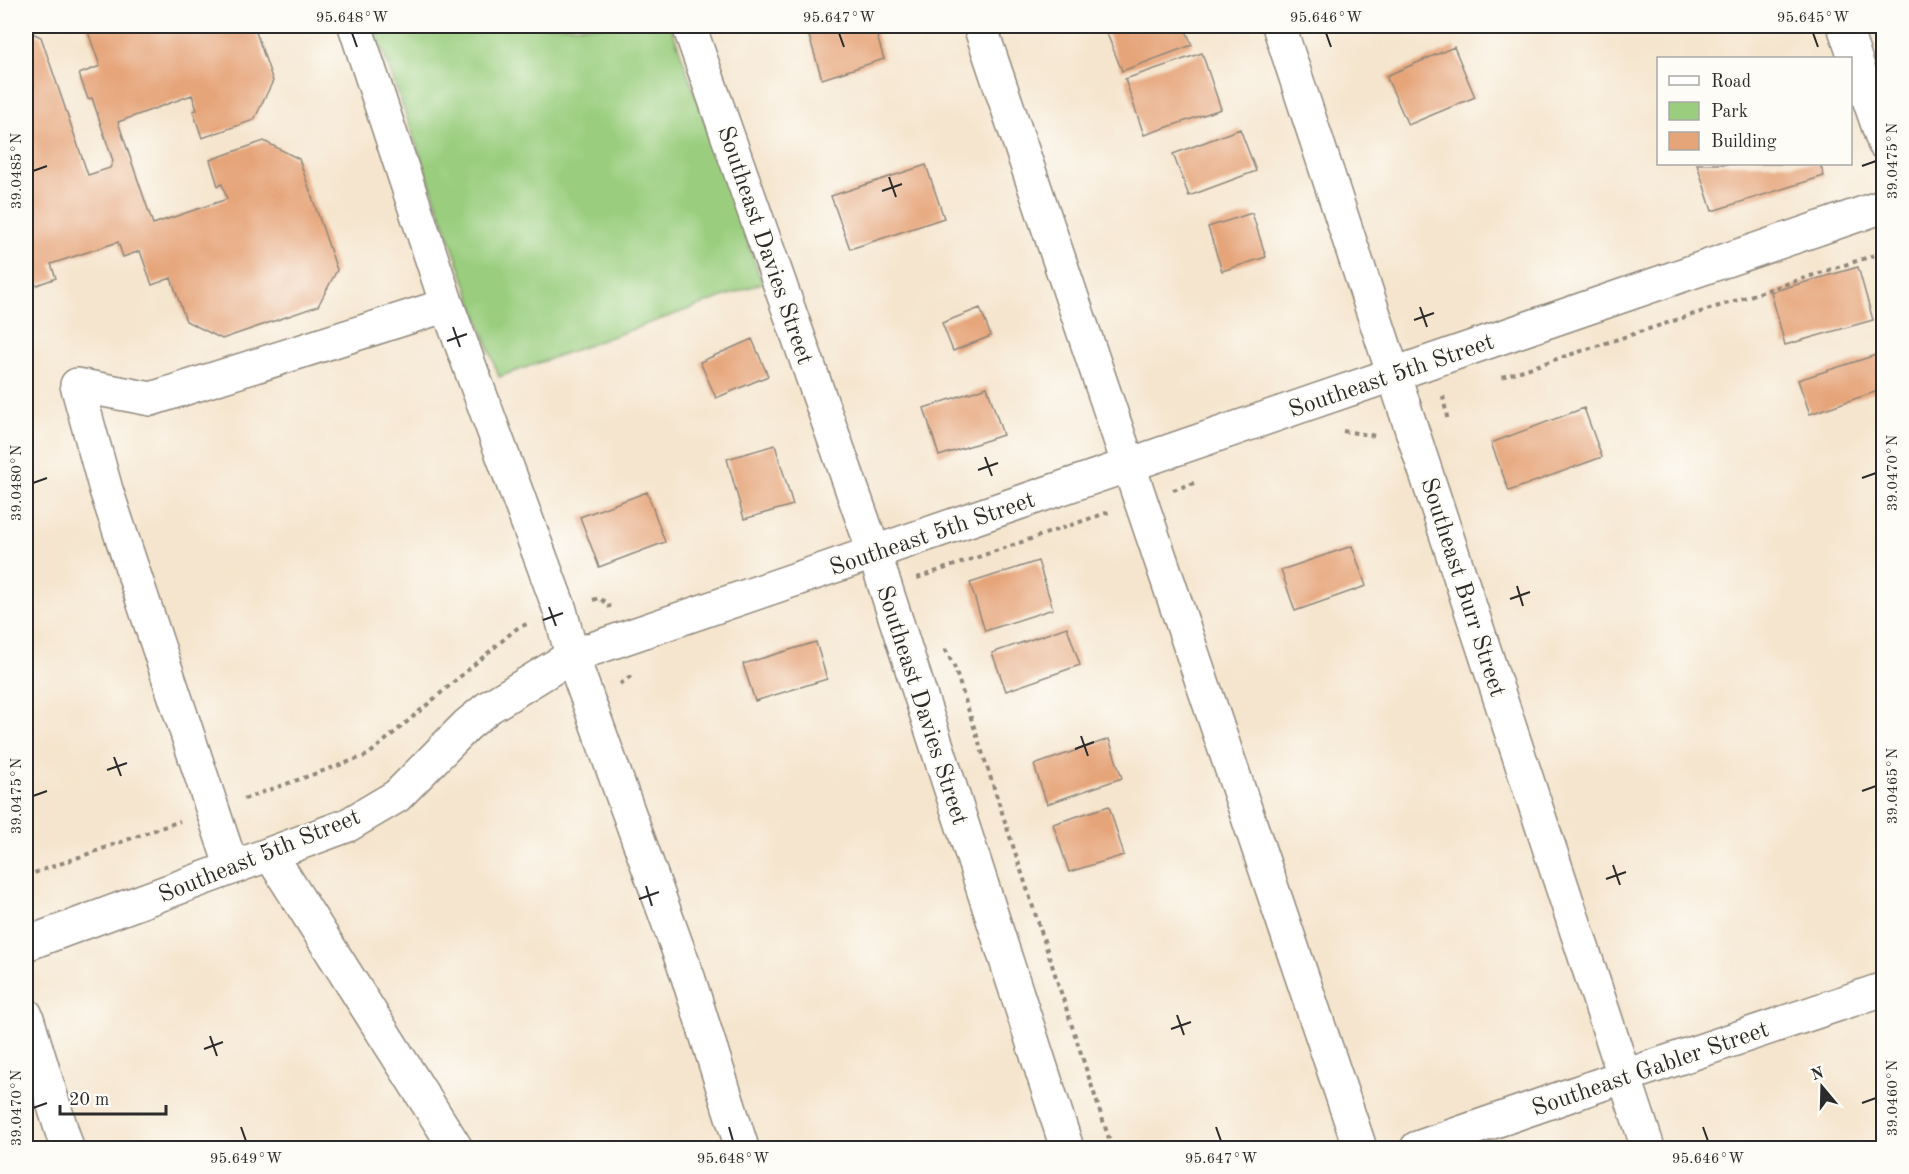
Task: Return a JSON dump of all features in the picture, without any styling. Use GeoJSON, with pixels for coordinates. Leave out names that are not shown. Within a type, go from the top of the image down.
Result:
{"type":"FeatureCollection","features":[{"type":"Feature","properties":{"kind":"street"},"geometry":{"type":"LineString","coordinates":[[355,26],[447,305],[560,610],[572,656],[688,977],[742,1149]]}},
{"type":"Feature","properties":{"kind":"street","name":"Southeast Davies Street"},"geometry":{"type":"LineString","coordinates":[[689,26],[874,552],[1067,1149]]}},
{"type":"Feature","properties":{"kind":"street"},"geometry":{"type":"LineString","coordinates":[[980,26],[1360,1149]]}},
{"type":"Feature","properties":{"kind":"street","name":"Southeast Burr Street"},"geometry":{"type":"LineString","coordinates":[[1279,26],[1648,1149]]}},
{"type":"Feature","properties":{"kind":"street"},"geometry":{"type":"LineString","coordinates":[[1844,26],[1884,143]]}},
{"type":"Feature","properties":{"kind":"street","name":"Southeast 5th Street"},"geometry":{"type":"LineString","coordinates":[[26,944],[348,825],[397,796],[467,725],[489,706],[572,656],[1884,206]]}},
{"type":"Feature","properties":{"kind":"street"},"geometry":{"type":"LineString","coordinates":[[232,868],[106,490],[77,386],[151,399],[447,305]]}},
{"type":"Feature","properties":{"kind":"street"},"geometry":{"type":"LineString","coordinates":[[270,854],[456,1149]]}},
{"type":"Feature","properties":{"kind":"street","name":"Southeast Gabler Street"},"geometry":{"type":"LineString","coordinates":[[1417,1149],[1884,989]]}},
{"type":"Feature","properties":{"kind":"street"},"geometry":{"type":"LineString","coordinates":[[26,1015],[67,1149]]}},
{"type":"Feature","properties":{"kind":"path"},"geometry":{"type":"LineString","coordinates":[[1499,378],[1883,253]]}},
{"type":"Feature","properties":{"kind":"path"},"geometry":{"type":"LineString","coordinates":[[1435,399],[1454,393]]}},
{"type":"Feature","properties":{"kind":"path"},"geometry":{"type":"LineString","coordinates":[[26,876],[368,755],[516,629],[560,610],[599,598],[608,604],[632,674],[619,683],[623,694]]}},
{"type":"Feature","properties":{"kind":"green space"},"geometry":{"type":"Polygon","coordinates":[[[374,26],[671,26],[762,283],[499,377],[374,26]]]}},
{"type":"Feature","properties":{"kind":"building"},"geometry":{"type":"Polygon","coordinates":[[[86,26],[254,26],[273,81],[254,120],[202,138],[193,111],[197,110],[192,95],[118,122],[153,224],[227,199],[222,184],[218,186],[210,160],[264,141],[299,159],[337,270],[318,306],[222,339],[186,321],[171,278],[152,285],[140,251],[123,257],[118,242],[51,264],[56,278],[26,289],[26,30],[41,37],[88,175],[110,168],[113,161],[92,98],[88,99],[79,74],[100,66],[86,26]]]}},
{"type":"Feature","properties":{"kind":"building"},"geometry":{"type":"Polygon","coordinates":[[[806,26],[874,26],[884,59],[822,79],[806,26]]]}},
{"type":"Feature","properties":{"kind":"building"},"geometry":{"type":"Polygon","coordinates":[[[1104,26],[1184,26],[1192,45],[1122,71],[1104,26]]]}},
{"type":"Feature","properties":{"kind":"building"},"geometry":{"type":"Polygon","coordinates":[[[1455,26],[1478,26],[1457,33],[1455,26]]]}},
{"type":"Feature","properties":{"kind":"building"},"geometry":{"type":"Polygon","coordinates":[[[1454,47],[1475,97],[1408,125],[1386,76],[1454,47]]]}},
{"type":"Feature","properties":{"kind":"building"},"geometry":{"type":"Polygon","coordinates":[[[1202,53],[1221,109],[1144,135],[1125,79],[1202,53]]]}},
{"type":"Feature","properties":{"kind":"building"},"geometry":{"type":"Polygon","coordinates":[[[1240,129],[1256,171],[1189,196],[1173,154],[1240,129]]]}},
{"type":"Feature","properties":{"kind":"building"},"geometry":{"type":"Polygon","coordinates":[[[926,165],[944,218],[850,249],[831,196],[926,165]]]}},
{"type":"Feature","properties":{"kind":"building"},"geometry":{"type":"Polygon","coordinates":[[[1697,165],[1820,165],[1824,176],[1712,211],[1697,165]]]}},
{"type":"Feature","properties":{"kind":"building"},"geometry":{"type":"Polygon","coordinates":[[[1252,213],[1266,257],[1222,271],[1208,227],[1252,213]]]}},
{"type":"Feature","properties":{"kind":"building"},"geometry":{"type":"Polygon","coordinates":[[[1858,267],[1873,320],[1785,345],[1771,292],[1858,267]]]}},
{"type":"Feature","properties":{"kind":"building"},"geometry":{"type":"Polygon","coordinates":[[[980,308],[991,336],[953,351],[942,323],[980,308]]]}},
{"type":"Feature","properties":{"kind":"building"},"geometry":{"type":"Polygon","coordinates":[[[752,339],[768,376],[716,398],[700,362],[752,339]]]}},
{"type":"Feature","properties":{"kind":"building"},"geometry":{"type":"Polygon","coordinates":[[[1882,353],[1884,389],[1810,414],[1798,380],[1882,353]]]}},
{"type":"Feature","properties":{"kind":"building"},"geometry":{"type":"Polygon","coordinates":[[[987,387],[1003,435],[939,456],[924,408],[987,387]]]}},
{"type":"Feature","properties":{"kind":"building"},"geometry":{"type":"Polygon","coordinates":[[[1584,408],[1602,457],[1509,491],[1491,443],[1584,408]]]}},
{"type":"Feature","properties":{"kind":"building"},"geometry":{"type":"Polygon","coordinates":[[[775,445],[793,505],[744,519],[727,459],[775,445]]]}},
{"type":"Feature","properties":{"kind":"building"},"geometry":{"type":"Polygon","coordinates":[[[647,492],[665,542],[599,567],[580,517],[647,492]]]}},
{"type":"Feature","properties":{"kind":"building"},"geometry":{"type":"Polygon","coordinates":[[[1352,546],[1366,586],[1295,611],[1281,570],[1352,546]]]}},
{"type":"Feature","properties":{"kind":"building"},"geometry":{"type":"Polygon","coordinates":[[[1038,561],[1053,609],[985,631],[970,583],[1038,561]]]}},
{"type":"Feature","properties":{"kind":"building"},"geometry":{"type":"Polygon","coordinates":[[[1067,627],[1080,665],[1006,691],[992,653],[1067,627]]]}},
{"type":"Feature","properties":{"kind":"building"},"geometry":{"type":"Polygon","coordinates":[[[816,642],[827,679],[755,701],[743,664],[816,642]]]}},
{"type":"Feature","properties":{"kind":"building"},"geometry":{"type":"Polygon","coordinates":[[[1109,739],[1122,778],[1047,804],[1034,765],[1109,739]]]}},
{"type":"Feature","properties":{"kind":"building"},"geometry":{"type":"Polygon","coordinates":[[[1109,806],[1124,855],[1069,872],[1053,824],[1109,806]]]}}]}
